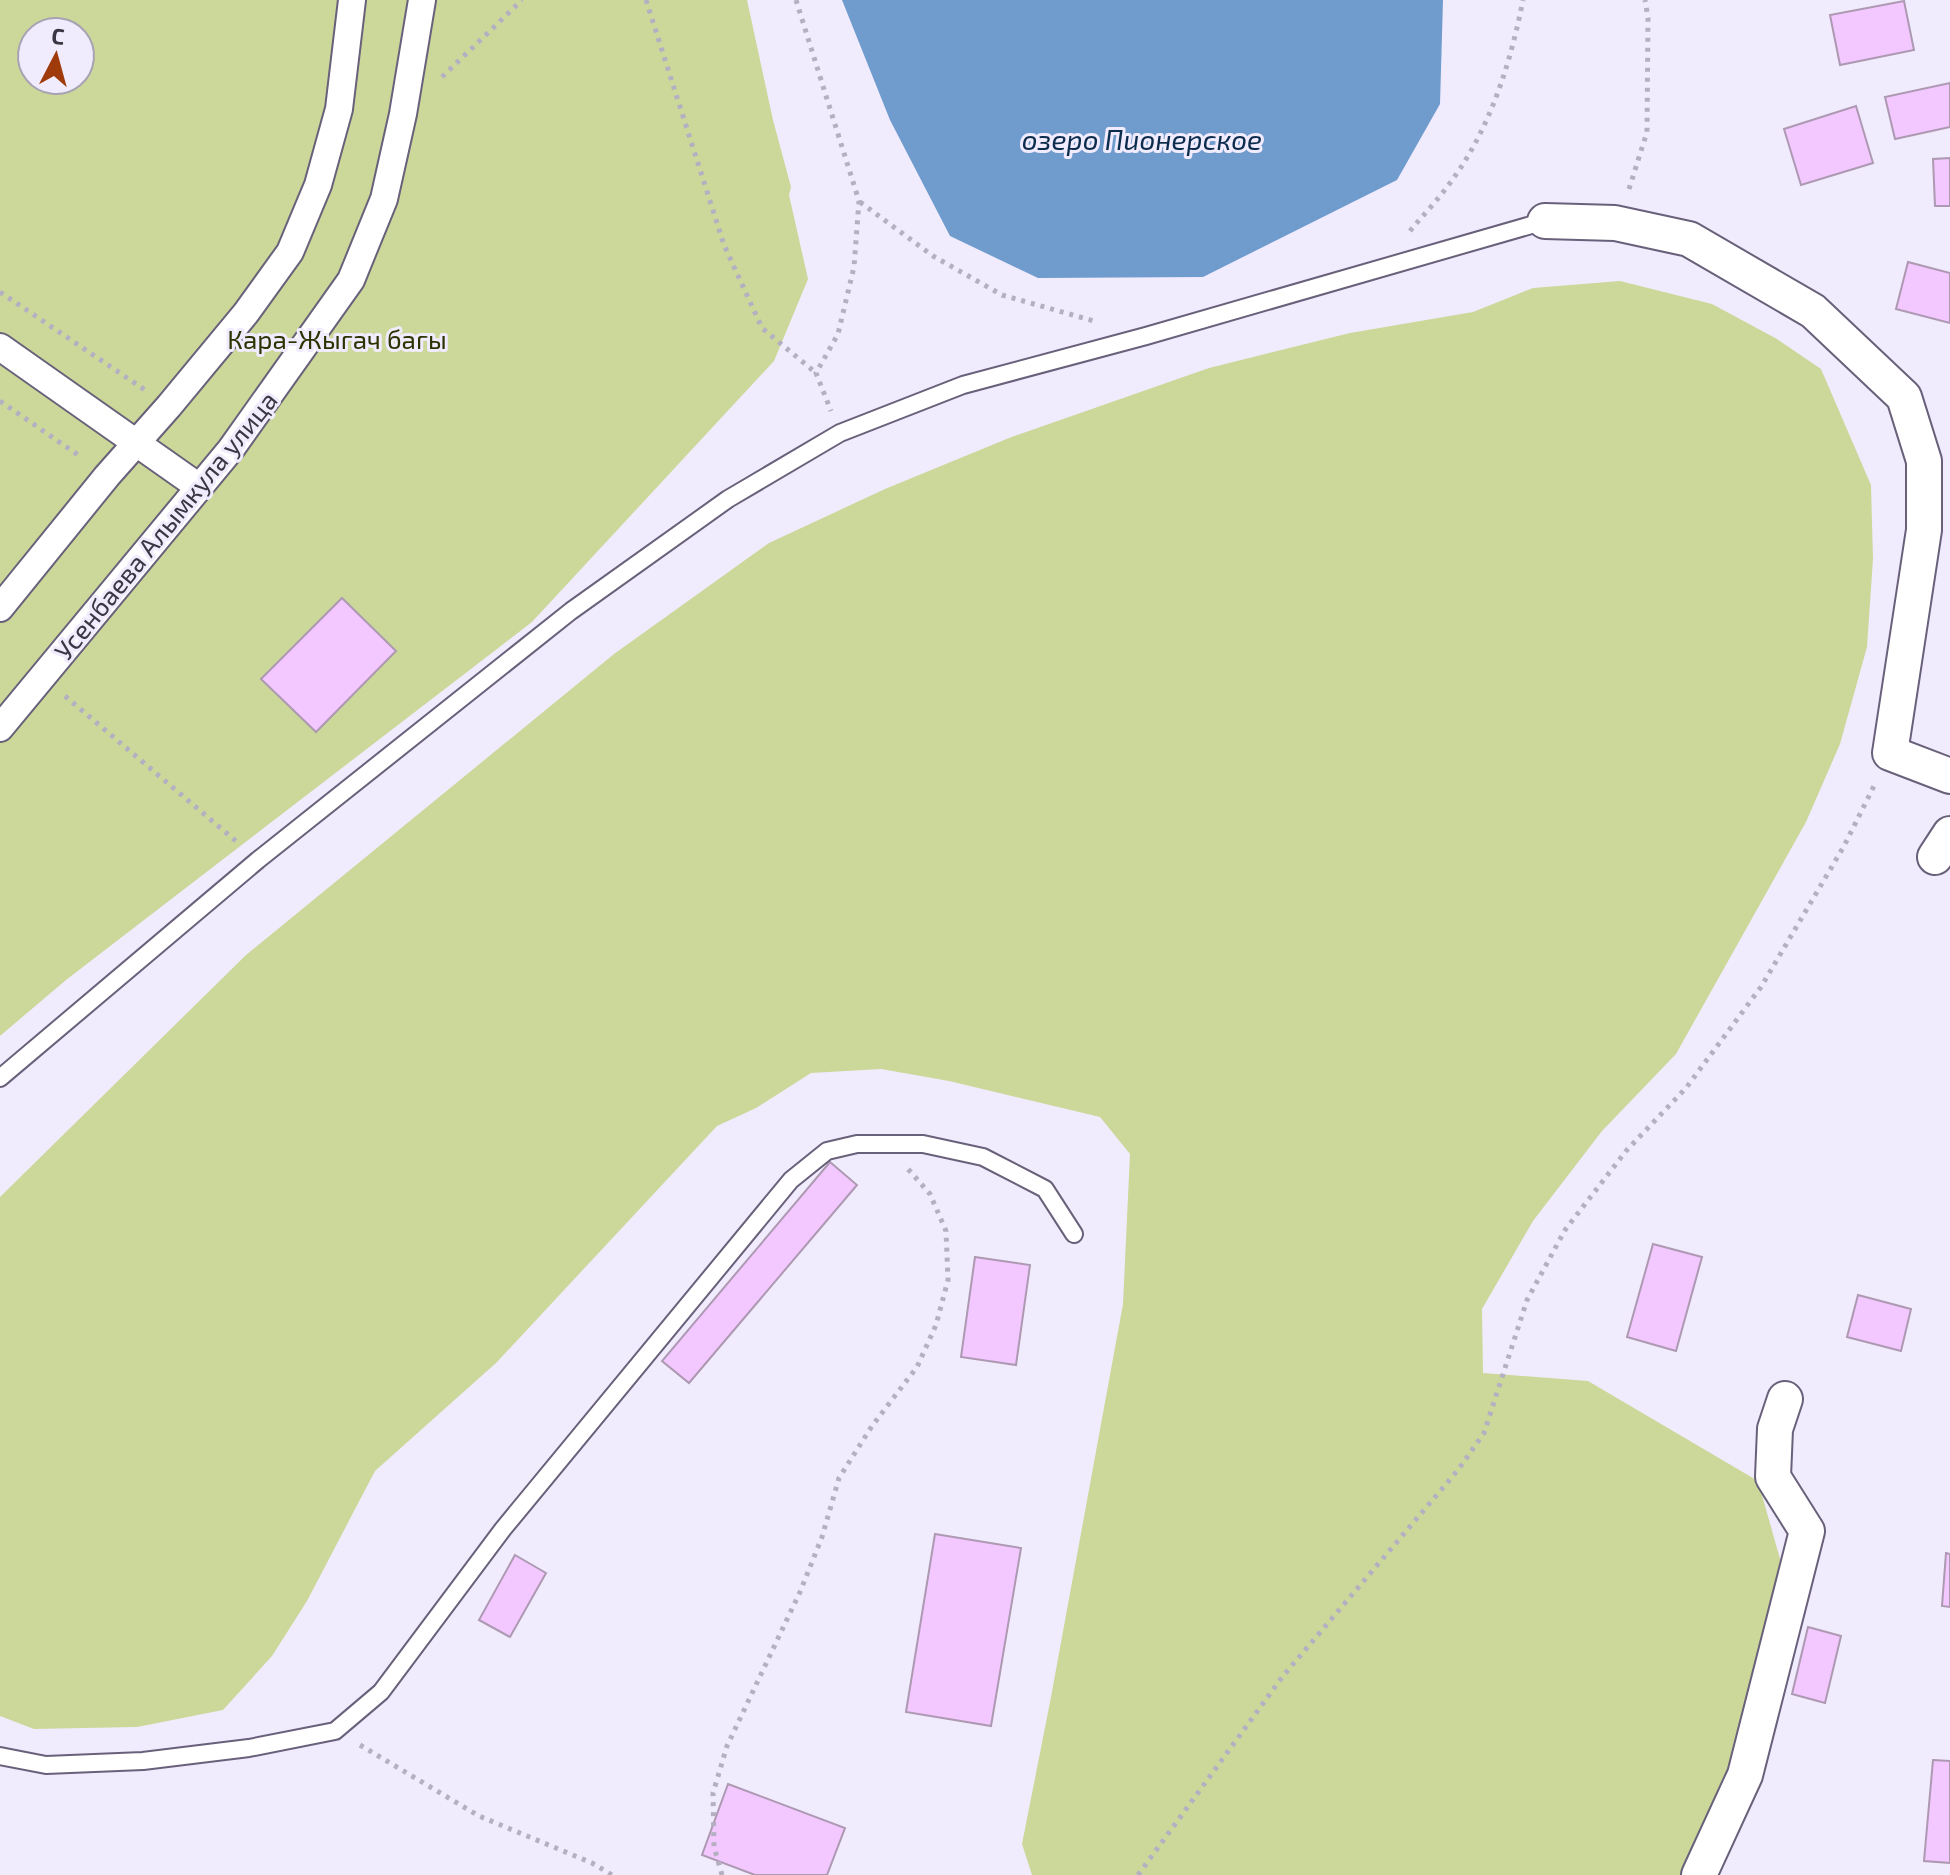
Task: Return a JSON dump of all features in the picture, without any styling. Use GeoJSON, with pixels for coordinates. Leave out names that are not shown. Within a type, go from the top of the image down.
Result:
{"type":"FeatureCollection","features":[{"type":"Feature","properties":{"kind":"street"},"geometry":{"type":"LineString","coordinates":[[0,608],[246,313],[290,252],[318,185],[339,109],[352,0]]}},
{"type":"Feature","properties":{"kind":"street","name":"Усенбаева Алымкула улица"},"geometry":{"type":"LineString","coordinates":[[0,728],[231,449],[351,280],[384,199],[403,114],[422,0]]}},
{"type":"Feature","properties":{"kind":"street"},"geometry":{"type":"LineString","coordinates":[[1545,221],[1615,223],[1689,239],[1813,311],[1904,397],[1924,461],[1924,530],[1890,753],[1950,776]]}},
{"type":"Feature","properties":{"kind":"street"},"geometry":{"type":"LineString","coordinates":[[0,347],[199,487]]}},
{"type":"Feature","properties":{"kind":"street"},"geometry":{"type":"LineString","coordinates":[[1699,1875],[1745,1775],[1807,1531],[1773,1477],[1775,1429],[1785,1399]]}},
{"type":"Feature","properties":{"kind":"lane"},"geometry":{"type":"LineString","coordinates":[[0,1078],[258,860],[571,611],[728,499],[840,433],[963,385],[1146,336],[1545,221]]}},
{"type":"Feature","properties":{"kind":"lane"},"geometry":{"type":"LineString","coordinates":[[0,1756],[46,1765],[143,1761],[249,1748],[335,1731],[381,1692],[503,1529],[791,1180],[827,1151],[857,1144],[923,1144],[983,1157],[1045,1189],[1074,1234]]}},
{"type":"Feature","properties":{"kind":"path"},"geometry":{"type":"LineString","coordinates":[[403,114],[522,0]]}},
{"type":"Feature","properties":{"kind":"path"},"geometry":{"type":"LineString","coordinates":[[646,0],[724,245],[762,328],[816,373],[840,433]]}},
{"type":"Feature","properties":{"kind":"path"},"geometry":{"type":"LineString","coordinates":[[796,0],[859,201],[854,267],[838,334],[816,373]]}},
{"type":"Feature","properties":{"kind":"path"},"geometry":{"type":"LineString","coordinates":[[1381,266],[1451,182],[1478,136],[1498,96],[1523,0]]}},
{"type":"Feature","properties":{"kind":"path"},"geometry":{"type":"LineString","coordinates":[[1615,223],[1647,132],[1648,18],[1645,0]]}},
{"type":"Feature","properties":{"kind":"path"},"geometry":{"type":"LineString","coordinates":[[859,201],[933,256],[1002,295],[1146,336]]}},
{"type":"Feature","properties":{"kind":"path"},"geometry":{"type":"LineString","coordinates":[[0,292],[169,406]]}},
{"type":"Feature","properties":{"kind":"path"},"geometry":{"type":"LineString","coordinates":[[0,401],[107,476]]}},
{"type":"Feature","properties":{"kind":"path"},"geometry":{"type":"LineString","coordinates":[[43,678],[258,860]]}},
{"type":"Feature","properties":{"kind":"path"},"geometry":{"type":"LineString","coordinates":[[1138,1875],[1283,1676],[1458,1470],[1484,1433],[1527,1300],[1565,1230],[1626,1151],[1686,1088],[1761,987],[1844,846],[1890,753]]}},
{"type":"Feature","properties":{"kind":"path"},"geometry":{"type":"LineString","coordinates":[[722,1875],[714,1847],[713,1793],[727,1746],[800,1592],[822,1537],[839,1478],[872,1426],[917,1367],[936,1325],[948,1280],[946,1231],[930,1194],[901,1162],[857,1144]]}},
{"type":"Feature","properties":{"kind":"path"},"geometry":{"type":"LineString","coordinates":[[335,1731],[479,1816],[592,1863],[612,1875]]}},
{"type":"Feature","properties":{"kind":"green space","name":"Кара-Жыгач багы"},"geometry":{"type":"Polygon","coordinates":[[[0,0],[747,0],[791,187],[789,195],[808,279],[774,361],[532,622],[66,980],[0,1036],[0,0]]]}},
{"type":"Feature","properties":{"kind":"green space"},"geometry":{"type":"Polygon","coordinates":[[[1620,281],[1712,304],[1777,339],[1821,369],[1871,485],[1873,559],[1867,647],[1840,744],[1806,822],[1676,1054],[1602,1131],[1533,1221],[1482,1309],[1483,1373],[1588,1381],[1758,1481],[1784,1573],[1738,1754],[1683,1875],[1032,1875],[1022,1844],[1123,1304],[1130,1154],[1100,1117],[949,1081],[881,1069],[811,1073],[756,1108],[717,1126],[496,1363],[375,1471],[307,1601],[272,1656],[223,1710],[137,1727],[34,1729],[0,1716],[0,1197],[246,955],[614,654],[769,543],[885,489],[1009,438],[1209,368],[1350,333],[1473,312],[1533,288],[1620,281]]]}},
{"type":"Feature","properties":{"kind":"water","name":"озеро Пионерское"},"geometry":{"type":"Polygon","coordinates":[[[842,0],[1443,0],[1440,104],[1397,180],[1203,277],[1038,278],[950,236],[890,120],[842,0]]]}},
{"type":"Feature","properties":{"kind":"building"},"geometry":{"type":"Polygon","coordinates":[[[1904,1],[1914,50],[1840,65],[1830,15],[1904,1]]]}},
{"type":"Feature","properties":{"kind":"building"},"geometry":{"type":"Polygon","coordinates":[[[1950,83],[1950,127],[1895,139],[1885,97],[1950,83]]]}},
{"type":"Feature","properties":{"kind":"building"},"geometry":{"type":"Polygon","coordinates":[[[1856,106],[1873,163],[1801,185],[1784,129],[1856,106]]]}},
{"type":"Feature","properties":{"kind":"building"},"geometry":{"type":"Polygon","coordinates":[[[1950,158],[1950,206],[1935,206],[1933,159],[1950,158]]]}},
{"type":"Feature","properties":{"kind":"building"},"geometry":{"type":"Polygon","coordinates":[[[1908,262],[1950,273],[1950,323],[1896,309],[1908,262]]]}},
{"type":"Feature","properties":{"kind":"building"},"geometry":{"type":"Polygon","coordinates":[[[342,598],[396,651],[316,732],[261,679],[342,598]]]}},
{"type":"Feature","properties":{"kind":"building"},"geometry":{"type":"Polygon","coordinates":[[[830,1162],[857,1185],[689,1383],[662,1361],[830,1162]]]}},
{"type":"Feature","properties":{"kind":"building"},"geometry":{"type":"Polygon","coordinates":[[[1653,1244],[1702,1257],[1676,1351],[1627,1337],[1653,1244]]]}},
{"type":"Feature","properties":{"kind":"building"},"geometry":{"type":"Polygon","coordinates":[[[975,1257],[1030,1265],[1016,1365],[961,1357],[975,1257]]]}},
{"type":"Feature","properties":{"kind":"building"},"geometry":{"type":"Polygon","coordinates":[[[1858,1295],[1911,1309],[1901,1351],[1847,1337],[1858,1295]]]}},
{"type":"Feature","properties":{"kind":"building"},"geometry":{"type":"Polygon","coordinates":[[[935,1534],[1021,1548],[991,1726],[906,1712],[935,1534]]]}},
{"type":"Feature","properties":{"kind":"building"},"geometry":{"type":"Polygon","coordinates":[[[1946,1553],[1950,1554],[1950,1607],[1942,1606],[1946,1553]]]}},
{"type":"Feature","properties":{"kind":"building"},"geometry":{"type":"Polygon","coordinates":[[[515,1555],[546,1573],[510,1637],[479,1620],[515,1555]]]}},
{"type":"Feature","properties":{"kind":"building"},"geometry":{"type":"Polygon","coordinates":[[[1808,1627],[1841,1636],[1825,1703],[1792,1694],[1808,1627]]]}},
{"type":"Feature","properties":{"kind":"building"},"geometry":{"type":"Polygon","coordinates":[[[1933,1760],[1950,1761],[1950,1863],[1924,1861],[1933,1760]]]}},
{"type":"Feature","properties":{"kind":"building"},"geometry":{"type":"Polygon","coordinates":[[[728,1784],[845,1828],[827,1875],[755,1875],[702,1855],[728,1784]]]}}]}
